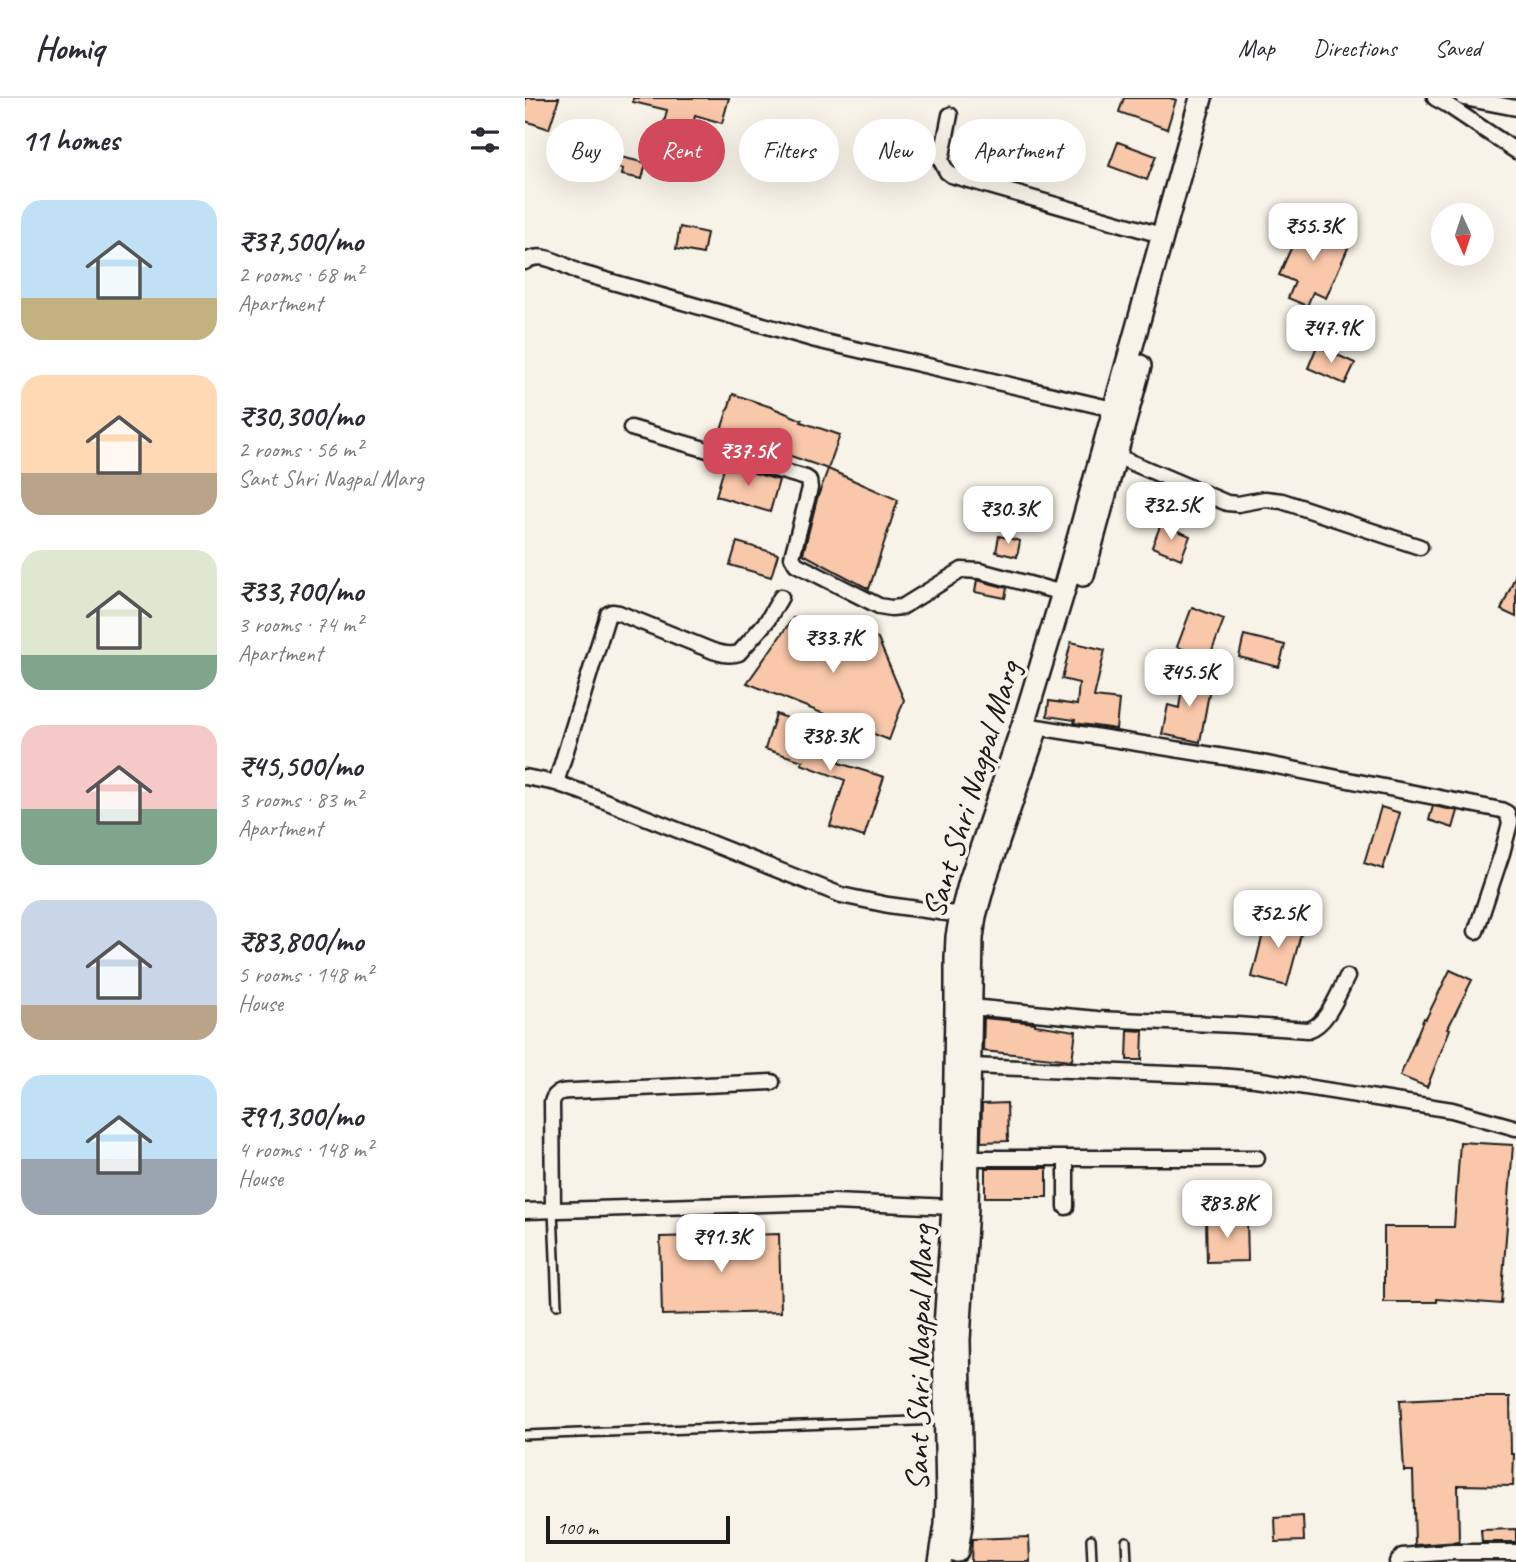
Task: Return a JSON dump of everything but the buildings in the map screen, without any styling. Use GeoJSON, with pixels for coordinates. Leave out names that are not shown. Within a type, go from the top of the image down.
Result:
{"type":"FeatureCollection","features":[{"type":"Feature","properties":{"kind":"main road","name":"Sant Shri Nagpal Marg"},"geometry":{"type":"LineString","coordinates":[[955,1562],[962,1499],[959,1340],[967,1207],[971,1007],[969,881],[1023,724],[1063,593],[1201,98]]}},
{"type":"Feature","properties":{"kind":"main road","name":"Sant Shri Nagpal Marg"},"geometry":{"type":"LineString","coordinates":[[940,1562],[946,1525],[944,1340],[953,1207],[957,937],[984,883],[1037,727],[1077,597],[1215,98]]}},
{"type":"Feature","properties":{"kind":"street"},"geometry":{"type":"LineString","coordinates":[[1435,98],[1516,151]]}},
{"type":"Feature","properties":{"kind":"street"},"geometry":{"type":"LineString","coordinates":[[1464,98],[1516,108]]}},
{"type":"Feature","properties":{"kind":"street"},"geometry":{"type":"LineString","coordinates":[[950,115],[941,161],[951,176],[1161,235]]}},
{"type":"Feature","properties":{"kind":"street"},"geometry":{"type":"LineString","coordinates":[[525,262],[530,257],[544,257],[581,273],[816,340],[1114,409]]}},
{"type":"Feature","properties":{"kind":"street"},"geometry":{"type":"LineString","coordinates":[[631,428],[806,478],[810,488],[793,553],[794,561],[879,606],[902,607],[962,570],[1063,593]]}},
{"type":"Feature","properties":{"kind":"street"},"geometry":{"type":"LineString","coordinates":[[1116,456],[1227,503],[1238,504],[1265,499],[1282,501],[1420,547]]}},
{"type":"Feature","properties":{"kind":"street"},"geometry":{"type":"LineString","coordinates":[[555,783],[608,614],[619,613],[713,651],[735,654],[739,653],[767,621],[781,597]]}},
{"type":"Feature","properties":{"kind":"street"},"geometry":{"type":"LineString","coordinates":[[1037,727],[1262,763],[1507,813],[1510,823],[1505,843],[1476,931]]}},
{"type":"Feature","properties":{"kind":"street"},"geometry":{"type":"LineString","coordinates":[[525,777],[582,792],[841,895],[888,905],[968,916]]}},
{"type":"Feature","properties":{"kind":"street"},"geometry":{"type":"LineString","coordinates":[[971,1007],[1097,1019],[1308,1030],[1323,1021],[1347,977]]}},
{"type":"Feature","properties":{"kind":"street"},"geometry":{"type":"LineString","coordinates":[[970,1066],[1255,1079],[1452,1110],[1516,1128]]}},
{"type":"Feature","properties":{"kind":"street"},"geometry":{"type":"LineString","coordinates":[[554,1209],[552,1102],[555,1095],[573,1091],[772,1082]]}},
{"type":"Feature","properties":{"kind":"street"},"geometry":{"type":"LineString","coordinates":[[968,1158],[1257,1158]]}},
{"type":"Feature","properties":{"kind":"street"},"geometry":{"type":"LineString","coordinates":[[1066,1158],[1066,1207]]}},
{"type":"Feature","properties":{"kind":"street"},"geometry":{"type":"LineString","coordinates":[[525,1211],[833,1202],[953,1207]]}},
{"type":"Feature","properties":{"kind":"street"},"geometry":{"type":"LineString","coordinates":[[1397,1562],[1402,1556],[1453,1552],[1516,1552]]}},
{"type":"Feature","properties":{"kind":"lane"},"geometry":{"type":"LineString","coordinates":[[554,1209],[557,1305]]}},
{"type":"Feature","properties":{"kind":"lane"},"geometry":{"type":"LineString","coordinates":[[525,1435],[946,1419]]}},
{"type":"Feature","properties":{"kind":"lane"},"geometry":{"type":"LineString","coordinates":[[1091,1539],[1092,1562]]}},
{"type":"Feature","properties":{"kind":"lane"},"geometry":{"type":"LineString","coordinates":[[1126,1541],[1127,1562]]}}]}
